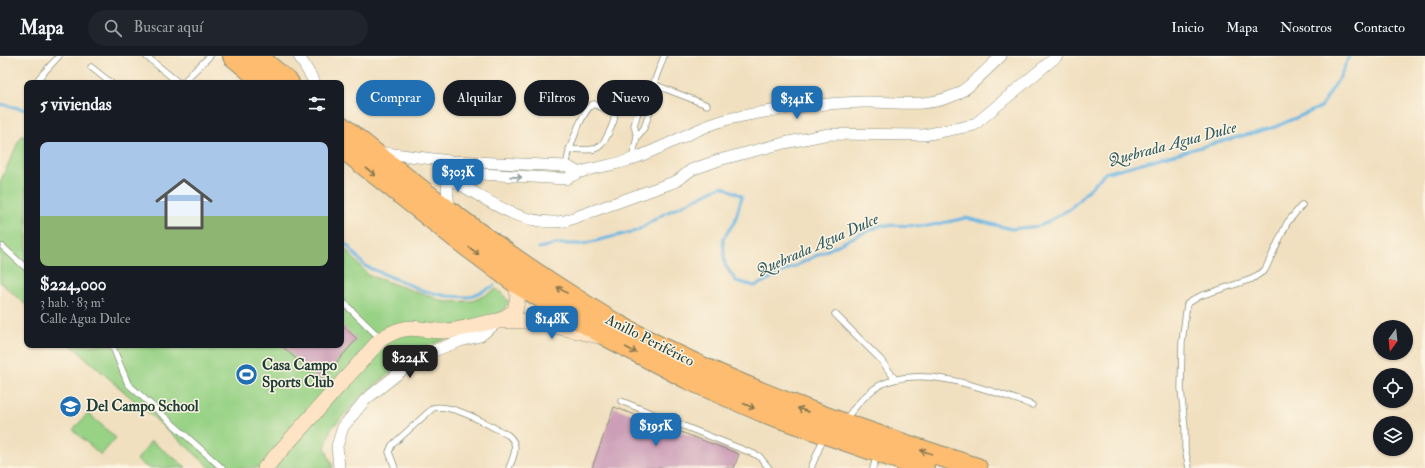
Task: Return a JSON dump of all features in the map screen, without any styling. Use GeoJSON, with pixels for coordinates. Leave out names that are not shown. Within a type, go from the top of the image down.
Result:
{"type":"FeatureCollection","features":[{"type":"Feature","properties":{"kind":"highway"},"geometry":{"type":"LineString","coordinates":[[233,56],[261,80]]}},
{"type":"Feature","properties":{"kind":"highway"},"geometry":{"type":"LineString","coordinates":[[257,56],[285,80]]}},
{"type":"Feature","properties":{"kind":"highway","name":"Anillo Periférico"},"geometry":{"type":"LineString","coordinates":[[344,128],[453,215],[546,280],[620,326],[768,397],[842,424],[977,468]]}},
{"type":"Feature","properties":{"kind":"highway","name":"Anillo Periférico"},"geometry":{"type":"LineString","coordinates":[[344,149],[443,228],[516,282],[608,337],[688,379],[763,412],[825,435],[875,461],[916,467]]}},
{"type":"Feature","properties":{"kind":"street"},"geometry":{"type":"LineString","coordinates":[[299,56],[313,80]]}},
{"type":"Feature","properties":{"kind":"street"},"geometry":{"type":"LineString","coordinates":[[449,174],[566,179],[577,172],[589,171],[632,159],[695,131],[733,118],[820,104],[864,102],[902,105],[927,104],[956,95],[1001,56]]}},
{"type":"Feature","properties":{"kind":"street"},"geometry":{"type":"LineString","coordinates":[[449,174],[519,217],[540,222],[553,223],[565,221],[677,181],[691,170],[712,162],[784,143],[829,134],[924,135],[974,125],[1058,56]]}},
{"type":"Feature","properties":{"kind":"street"},"geometry":{"type":"LineString","coordinates":[[372,151],[449,160],[567,166],[577,172]]}},
{"type":"Feature","properties":{"kind":"street"},"geometry":{"type":"LineString","coordinates":[[449,160],[446,198],[453,215]]}},
{"type":"Feature","properties":{"kind":"street"},"geometry":{"type":"LineString","coordinates":[[340,468],[337,446],[343,427],[365,400],[420,356],[460,341],[480,336],[515,311],[518,296],[516,282]]}},
{"type":"Feature","properties":{"kind":"street"},"geometry":{"type":"LineString","coordinates":[[265,468],[381,339],[395,330],[412,327],[443,331],[499,321],[540,324],[608,337]]}},
{"type":"Feature","properties":{"kind":"lane"},"geometry":{"type":"LineString","coordinates":[[38,79],[59,56]]}},
{"type":"Feature","properties":{"kind":"lane"},"geometry":{"type":"LineString","coordinates":[[146,56],[177,80]]}},
{"type":"Feature","properties":{"kind":"lane"},"geometry":{"type":"LineString","coordinates":[[184,80],[210,56]]}},
{"type":"Feature","properties":{"kind":"lane"},"geometry":{"type":"LineString","coordinates":[[655,80],[664,56]]}},
{"type":"Feature","properties":{"kind":"lane"},"geometry":{"type":"LineString","coordinates":[[91,67],[107,80]]}},
{"type":"Feature","properties":{"kind":"lane"},"geometry":{"type":"LineString","coordinates":[[663,88],[707,105]]}},
{"type":"Feature","properties":{"kind":"lane"},"geometry":{"type":"LineString","coordinates":[[567,166],[569,149],[588,108],[594,104],[613,113],[614,120],[605,143],[601,147],[593,150],[569,149]]}},
{"type":"Feature","properties":{"kind":"lane"},"geometry":{"type":"LineString","coordinates":[[637,116],[634,125],[637,137]]}},
{"type":"Feature","properties":{"kind":"lane"},"geometry":{"type":"LineString","coordinates":[[632,159],[637,137],[644,128],[648,116]]}},
{"type":"Feature","properties":{"kind":"lane"},"geometry":{"type":"LineString","coordinates":[[1190,468],[1185,448],[1185,428],[1181,389],[1182,342],[1187,304],[1200,296],[1252,279],[1266,270],[1286,223],[1302,205]]}},
{"type":"Feature","properties":{"kind":"lane"},"geometry":{"type":"LineString","coordinates":[[3,247],[24,266]]}},
{"type":"Feature","properties":{"kind":"lane"},"geometry":{"type":"LineString","coordinates":[[344,303],[381,339]]}},
{"type":"Feature","properties":{"kind":"lane"},"geometry":{"type":"LineString","coordinates":[[835,314],[881,360],[895,379]]}},
{"type":"Feature","properties":{"kind":"lane"},"geometry":{"type":"LineString","coordinates":[[113,348],[128,384],[222,468]]}},
{"type":"Feature","properties":{"kind":"lane"},"geometry":{"type":"LineString","coordinates":[[842,424],[856,404],[874,389],[895,379],[926,377],[970,383],[1032,405]]}},
{"type":"Feature","properties":{"kind":"lane"},"geometry":{"type":"LineString","coordinates":[[621,401],[759,456],[769,468]]}},
{"type":"Feature","properties":{"kind":"lane"},"geometry":{"type":"LineString","coordinates":[[395,468],[389,452],[392,445],[433,408],[439,406],[457,411],[508,434],[514,439],[516,445],[515,453],[509,468]]}},
{"type":"Feature","properties":{"kind":"lane"},"geometry":{"type":"LineString","coordinates":[[811,468],[825,435]]}},
{"type":"Feature","properties":{"kind":"green space"},"geometry":{"type":"Polygon","coordinates":[[[21,136],[24,136],[24,303],[0,282],[0,182],[21,136]]]}},
{"type":"Feature","properties":{"kind":"green space","name":"Casa Campo Sports Club"},"geometry":{"type":"Polygon","coordinates":[[[344,247],[368,275],[445,302],[473,301],[497,289],[509,301],[504,309],[479,330],[445,339],[416,351],[362,396],[331,429],[325,447],[333,468],[211,468],[74,348],[344,348],[344,247]]]}},
{"type":"Feature","properties":{"kind":"green space"},"geometry":{"type":"Polygon","coordinates":[[[88,413],[116,438],[101,455],[73,430],[88,413]]]}},
{"type":"Feature","properties":{"kind":"green space"},"geometry":{"type":"Polygon","coordinates":[[[151,441],[186,467],[148,468],[137,460],[151,441]]]}},
{"type":"Feature","properties":{"kind":"building"},"geometry":{"type":"Polygon","coordinates":[[[344,327],[357,339],[320,381],[284,348],[344,348],[344,327]]]}},
{"type":"Feature","properties":{"kind":"building"},"geometry":{"type":"Polygon","coordinates":[[[614,407],[739,454],[734,468],[592,468],[614,407]]]}},
{"type":"Feature","properties":{"kind":"waterway","name":"Quebrada Agua Dulce"},"geometry":{"type":"LineString","coordinates":[[539,248],[556,244],[583,244],[636,231],[662,215],[722,186],[742,196],[735,221],[723,239],[725,265],[736,281],[755,286],[854,237],[882,225],[928,226],[966,218],[1012,229],[1040,226],[1070,209],[1105,173],[1275,127],[1321,107],[1341,75],[1349,56]]}},
{"type":"Feature","properties":{"kind":"waterway","name":"Quebrada Agua Dulce"},"geometry":{"type":"LineString","coordinates":[[0,104],[24,109]]}},
{"type":"Feature","properties":{"kind":"waterway","name":"Quebrada Agua Dulce"},"geometry":{"type":"LineString","coordinates":[[344,242],[365,266],[424,291],[447,296],[469,297],[494,286]]}},
{"type":"Feature","properties":{"kind":"place","name":"Casa Campo Sports Club"},"geometry":{"type":"Point","coordinates":[246,374]}},
{"type":"Feature","properties":{"kind":"place","name":"Del Campo School"},"geometry":{"type":"Point","coordinates":[70,406]}}]}
